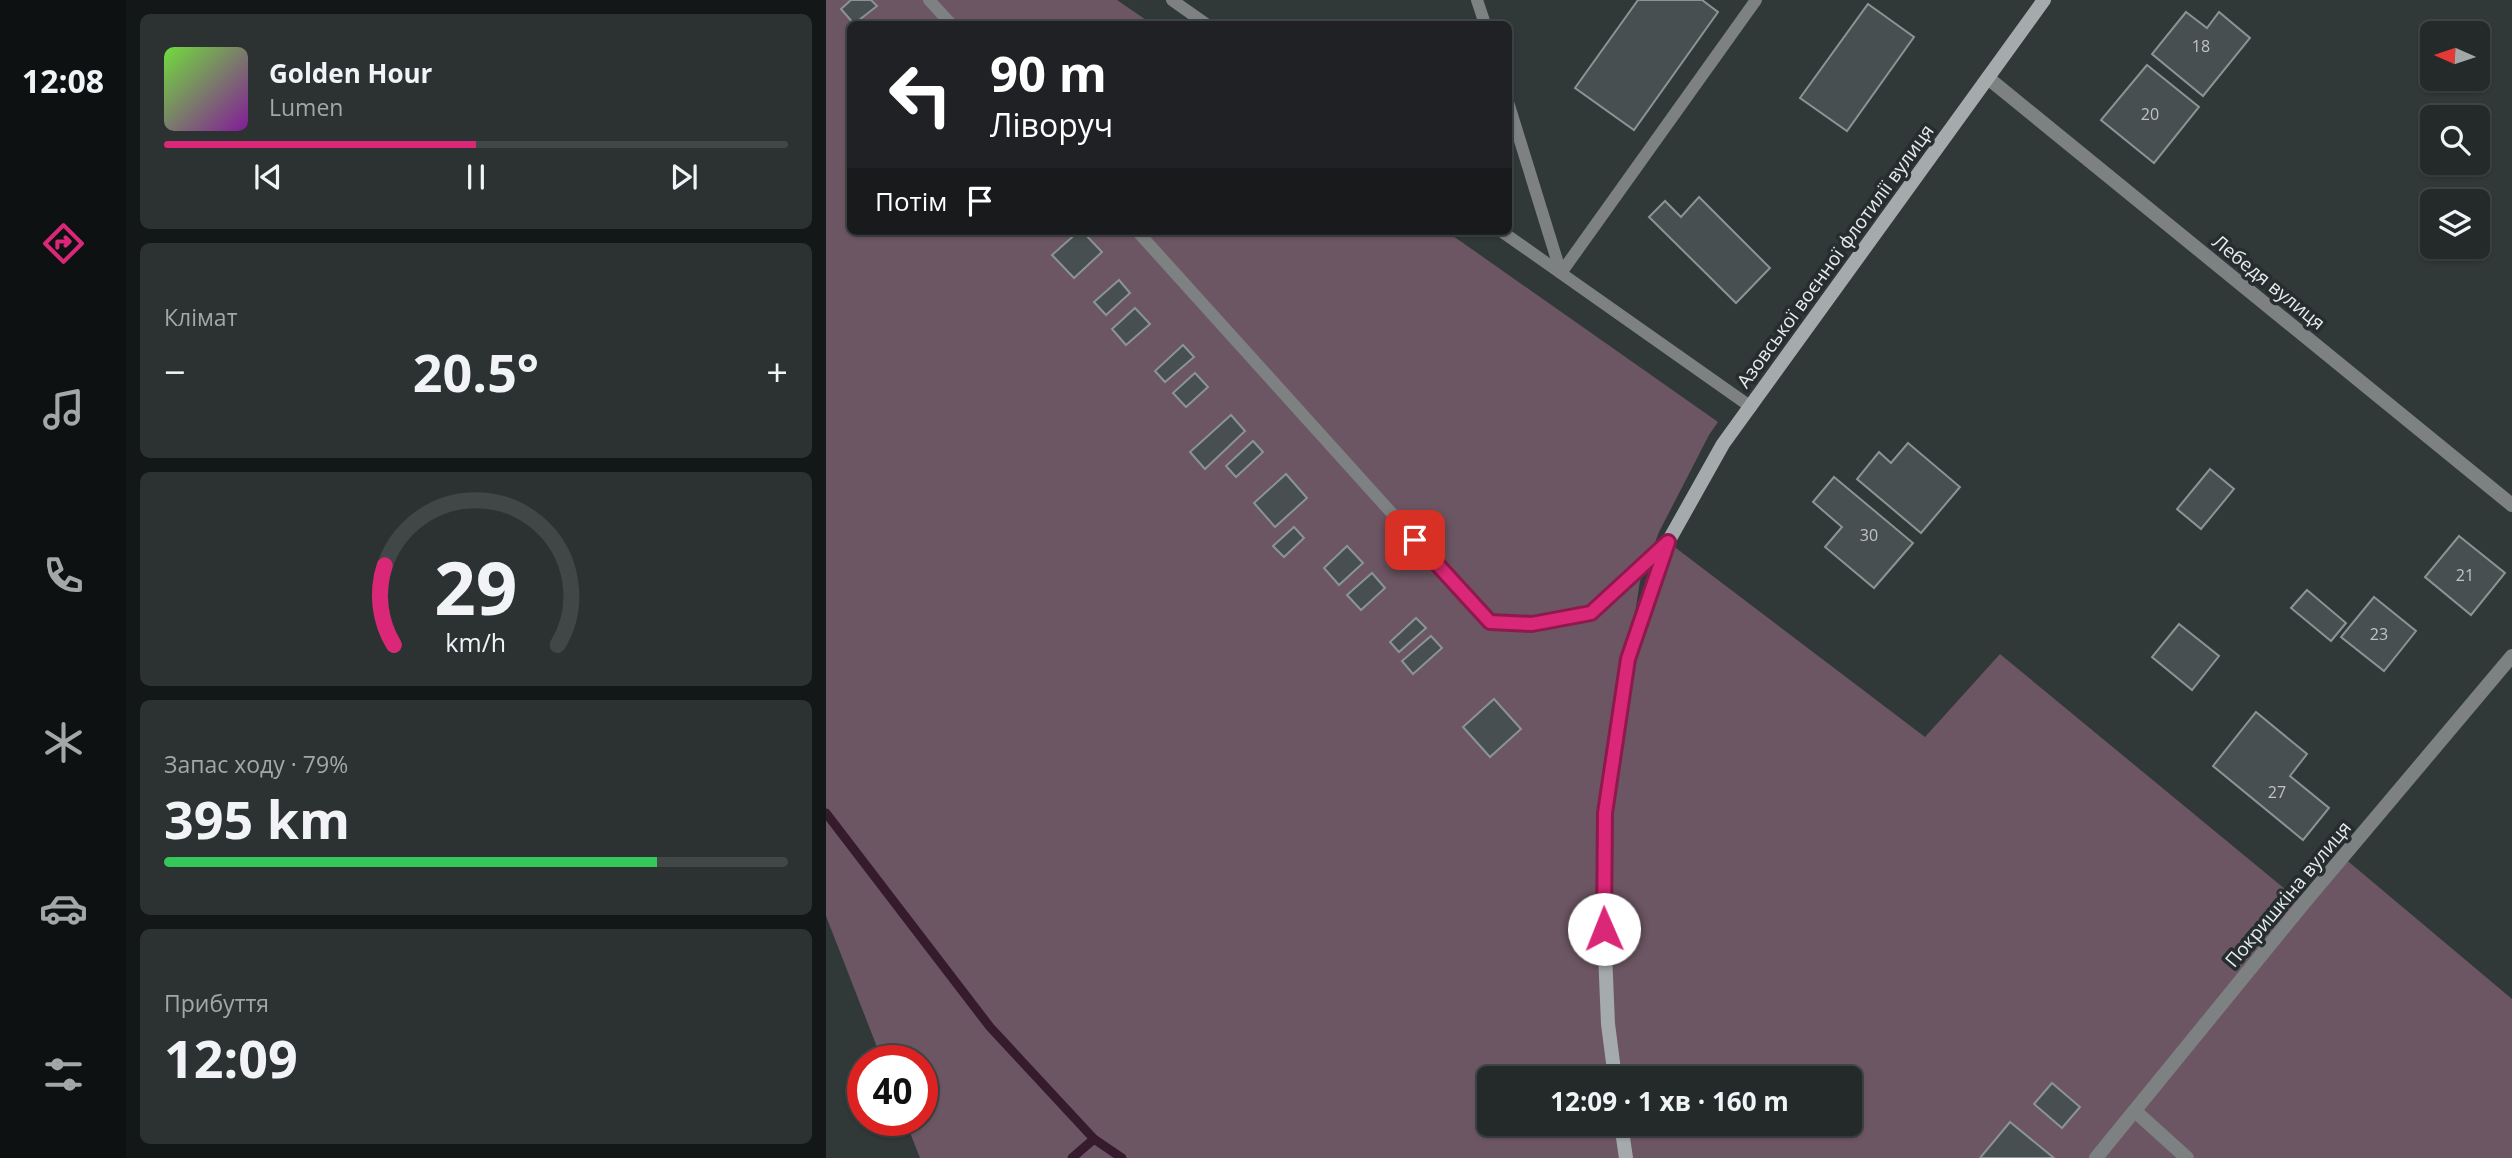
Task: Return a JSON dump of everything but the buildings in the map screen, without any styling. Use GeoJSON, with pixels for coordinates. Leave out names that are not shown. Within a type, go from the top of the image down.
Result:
{"type":"FeatureCollection","features":[{"type":"Feature","properties":{"kind":"street","name":"Азовської воєнної флотилії вулиця"},"geometry":{"type":"LineString","coordinates":[[1613,1066],[1608,1024],[1603,905],[1605,813],[1628,659],[1668,542],[1723,444],[2044,0]]}},
{"type":"Feature","properties":{"kind":"street","name":"Лебедя вулиця"},"geometry":{"type":"LineString","coordinates":[[1988,78],[2512,505]]}},
{"type":"Feature","properties":{"kind":"street","name":"Покришкіна вулиця"},"geometry":{"type":"LineString","coordinates":[[2096,1158],[2512,656]]}},
{"type":"Feature","properties":{"kind":"street"},"geometry":{"type":"LineString","coordinates":[[2135,1111],[2187,1158]]}},
{"type":"Feature","properties":{"kind":"street"},"geometry":{"type":"LineString","coordinates":[[1623,1136],[1626,1158]]}},
{"type":"Feature","properties":{"kind":"lane"},"geometry":{"type":"LineString","coordinates":[[929,0],[948,21]]}},
{"type":"Feature","properties":{"kind":"lane"},"geometry":{"type":"LineString","coordinates":[[1172,0],[1202,21]]}},
{"type":"Feature","properties":{"kind":"lane"},"geometry":{"type":"LineString","coordinates":[[1477,0],[1484,21]]}},
{"type":"Feature","properties":{"kind":"lane"},"geometry":{"type":"LineString","coordinates":[[1560,273],[1756,0]]}},
{"type":"Feature","properties":{"kind":"lane"},"geometry":{"type":"LineString","coordinates":[[1512,115],[1560,273]]}},
{"type":"Feature","properties":{"kind":"lane"},"geometry":{"type":"LineString","coordinates":[[1141,235],[1490,622],[1532,624],[1591,613],[1668,542]]}},
{"type":"Feature","properties":{"kind":"lane"},"geometry":{"type":"LineString","coordinates":[[1506,235],[1751,407]]}},
{"type":"Feature","properties":{"kind":"shaded area"},"geometry":{"type":"Polygon","coordinates":[[[826,0],[1117,0],[1148,21],[847,21],[847,235],[1452,235],[1718,422],[1659,532],[1640,581],[1629,653],[1668,542],[1925,737],[2000,654],[2303,904],[2343,857],[2512,999],[2512,1158],[920,1158],[911,1136],[938,1136],[938,1045],[876,1045],[826,916],[826,0]]]}},
{"type":"Feature","properties":{"kind":"waterway"},"geometry":{"type":"LineString","coordinates":[[826,813],[990,1027],[1094,1139],[1122,1158]]}},
{"type":"Feature","properties":{"kind":"waterway"},"geometry":{"type":"LineString","coordinates":[[1072,1158],[1094,1139]]}},
{"type":"Feature","properties":{"kind":"route"},"geometry":{"type":"LineString","coordinates":[[1415,540],[1490,622],[1532,624],[1591,613],[1668,542],[1628,659],[1605,813],[1604,929]]}}]}
